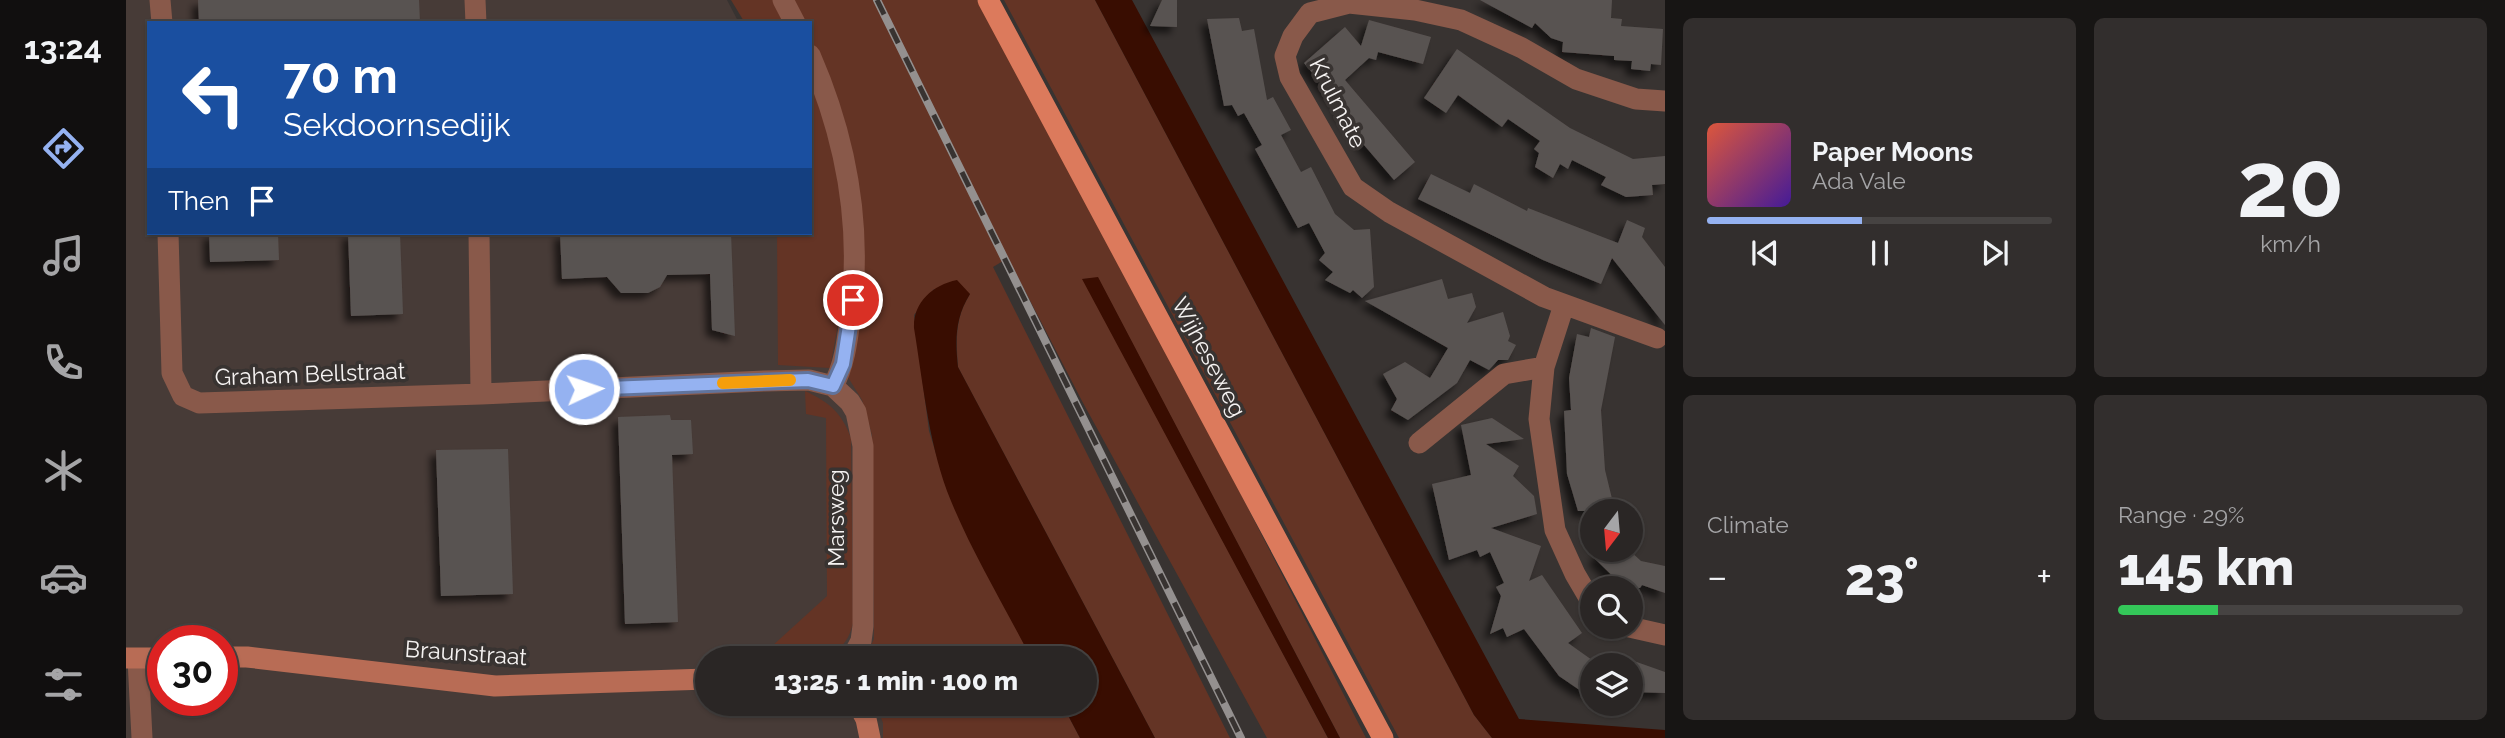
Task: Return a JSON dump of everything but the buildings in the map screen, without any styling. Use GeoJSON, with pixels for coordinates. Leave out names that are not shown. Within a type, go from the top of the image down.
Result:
{"type":"FeatureCollection","features":[{"type":"Feature","properties":{"kind":"main road","name":"Wijheseweg"},"geometry":{"type":"LineString","coordinates":[[988,0],[1383,738]]}},
{"type":"Feature","properties":{"kind":"street"},"geometry":{"type":"LineString","coordinates":[[160,0],[162,21]]}},
{"type":"Feature","properties":{"kind":"street"},"geometry":{"type":"LineString","coordinates":[[475,0],[476,21]]}},
{"type":"Feature","properties":{"kind":"street"},"geometry":{"type":"LineString","coordinates":[[783,0],[794,21]]}},
{"type":"Feature","properties":{"kind":"street","name":"Krulmate"},"geometry":{"type":"LineString","coordinates":[[1657,338],[1564,304],[1389,212],[1353,187],[1290,77],[1286,56],[1293,36],[1310,13],[1349,3],[1415,10],[1461,20],[1522,48],[1576,79],[1636,99],[1665,101]]}},
{"type":"Feature","properties":{"kind":"street"},"geometry":{"type":"LineString","coordinates":[[812,60],[840,134],[853,213],[853,300],[843,364],[833,386]]}},
{"type":"Feature","properties":{"kind":"street","name":"Graham Bellstraat"},"geometry":{"type":"LineString","coordinates":[[168,235],[172,373],[178,390],[191,401],[208,403],[481,394],[808,380],[833,386]]}},
{"type":"Feature","properties":{"kind":"street"},"geometry":{"type":"LineString","coordinates":[[479,235],[481,394]]}},
{"type":"Feature","properties":{"kind":"street"},"geometry":{"type":"LineString","coordinates":[[1564,304],[1544,368],[1539,419],[1555,530],[1580,583]]}},
{"type":"Feature","properties":{"kind":"street"},"geometry":{"type":"LineString","coordinates":[[1419,443],[1504,374],[1544,368]]}},
{"type":"Feature","properties":{"kind":"street","name":"Marsweg"},"geometry":{"type":"LineString","coordinates":[[833,386],[850,402],[856,412],[863,446],[863,626],[858,646]]}},
{"type":"Feature","properties":{"kind":"street"},"geometry":{"type":"LineString","coordinates":[[1643,630],[1665,635]]}},
{"type":"Feature","properties":{"kind":"street","name":"Braunstraat"},"geometry":{"type":"LineString","coordinates":[[238,657],[495,686],[695,679]]}},
{"type":"Feature","properties":{"kind":"street"},"geometry":{"type":"LineString","coordinates":[[132,659],[142,738]]}},
{"type":"Feature","properties":{"kind":"street"},"geometry":{"type":"LineString","coordinates":[[864,716],[870,738]]}},
{"type":"Feature","properties":{"kind":"shaded area"},"geometry":{"type":"Polygon","coordinates":[[[126,0],[727,0],[738,21],[147,21],[147,235],[811,235],[996,646],[695,646],[695,716],[1024,716],[1033,738],[126,738],[126,0]]]}},
{"type":"Feature","properties":{"kind":"shaded area"},"geometry":{"type":"Polygon","coordinates":[[[731,0],[775,0],[785,21],[744,21],[731,0]]]}},
{"type":"Feature","properties":{"kind":"shaded area"},"geometry":{"type":"Polygon","coordinates":[[[789,0],[977,0],[1213,440],[1366,738],[1340,738],[1098,278],[1083,279],[1328,738],[1267,738],[1082,401],[1008,258],[993,267],[1230,738],[1155,738],[958,367],[958,329],[970,294],[934,289],[914,315],[929,431],[948,492],[1025,646],[871,646],[874,639],[872,435],[862,400],[846,374],[859,232],[812,56],[812,21],[798,21],[789,0]]]}},
{"type":"Feature","properties":{"kind":"shaded area"},"geometry":{"type":"Polygon","coordinates":[[[1004,0],[1095,0],[1474,715],[1492,738],[1399,738],[1004,0]]]}},
{"type":"Feature","properties":{"kind":"shaded area"},"geometry":{"type":"Polygon","coordinates":[[[1095,0],[1132,0],[1519,719],[1665,730],[1665,738],[1492,738],[1474,715],[1095,0]]]}},
{"type":"Feature","properties":{"kind":"shaded area"},"geometry":{"type":"Polygon","coordinates":[[[812,74],[831,126],[845,232],[844,291],[830,368],[778,365],[777,235],[812,235],[812,74]]]}},
{"type":"Feature","properties":{"kind":"shaded area"},"geometry":{"type":"Polygon","coordinates":[[[1098,277],[1340,738],[1328,738],[1082,279],[1098,277]]]}},
{"type":"Feature","properties":{"kind":"shaded area"},"geometry":{"type":"Polygon","coordinates":[[[957,280],[970,294],[961,312],[957,329],[958,367],[1155,738],[1080,738],[1068,716],[1097,716],[1097,646],[1025,646],[956,512],[935,451],[914,328],[917,311],[926,296],[948,282],[957,280]]]}},
{"type":"Feature","properties":{"kind":"shaded area"},"geometry":{"type":"Polygon","coordinates":[[[805,391],[834,409],[851,438],[853,623],[841,646],[772,646],[827,596],[826,418],[806,414],[805,391]]]}},
{"type":"Feature","properties":{"kind":"shaded area"},"geometry":{"type":"Polygon","coordinates":[[[880,716],[1068,716],[1080,738],[883,738],[880,716]]]}},
{"type":"Feature","properties":{"kind":"railway"},"geometry":{"type":"LineString","coordinates":[[877,0],[1241,738]]}},
{"type":"Feature","properties":{"kind":"slow traffic"},"geometry":{"type":"LineString","coordinates":[[723,383],[790,380]]}},
{"type":"Feature","properties":{"kind":"route"},"geometry":{"type":"LineString","coordinates":[[584,389],[808,380],[833,386],[843,364],[853,300]]}}]}
